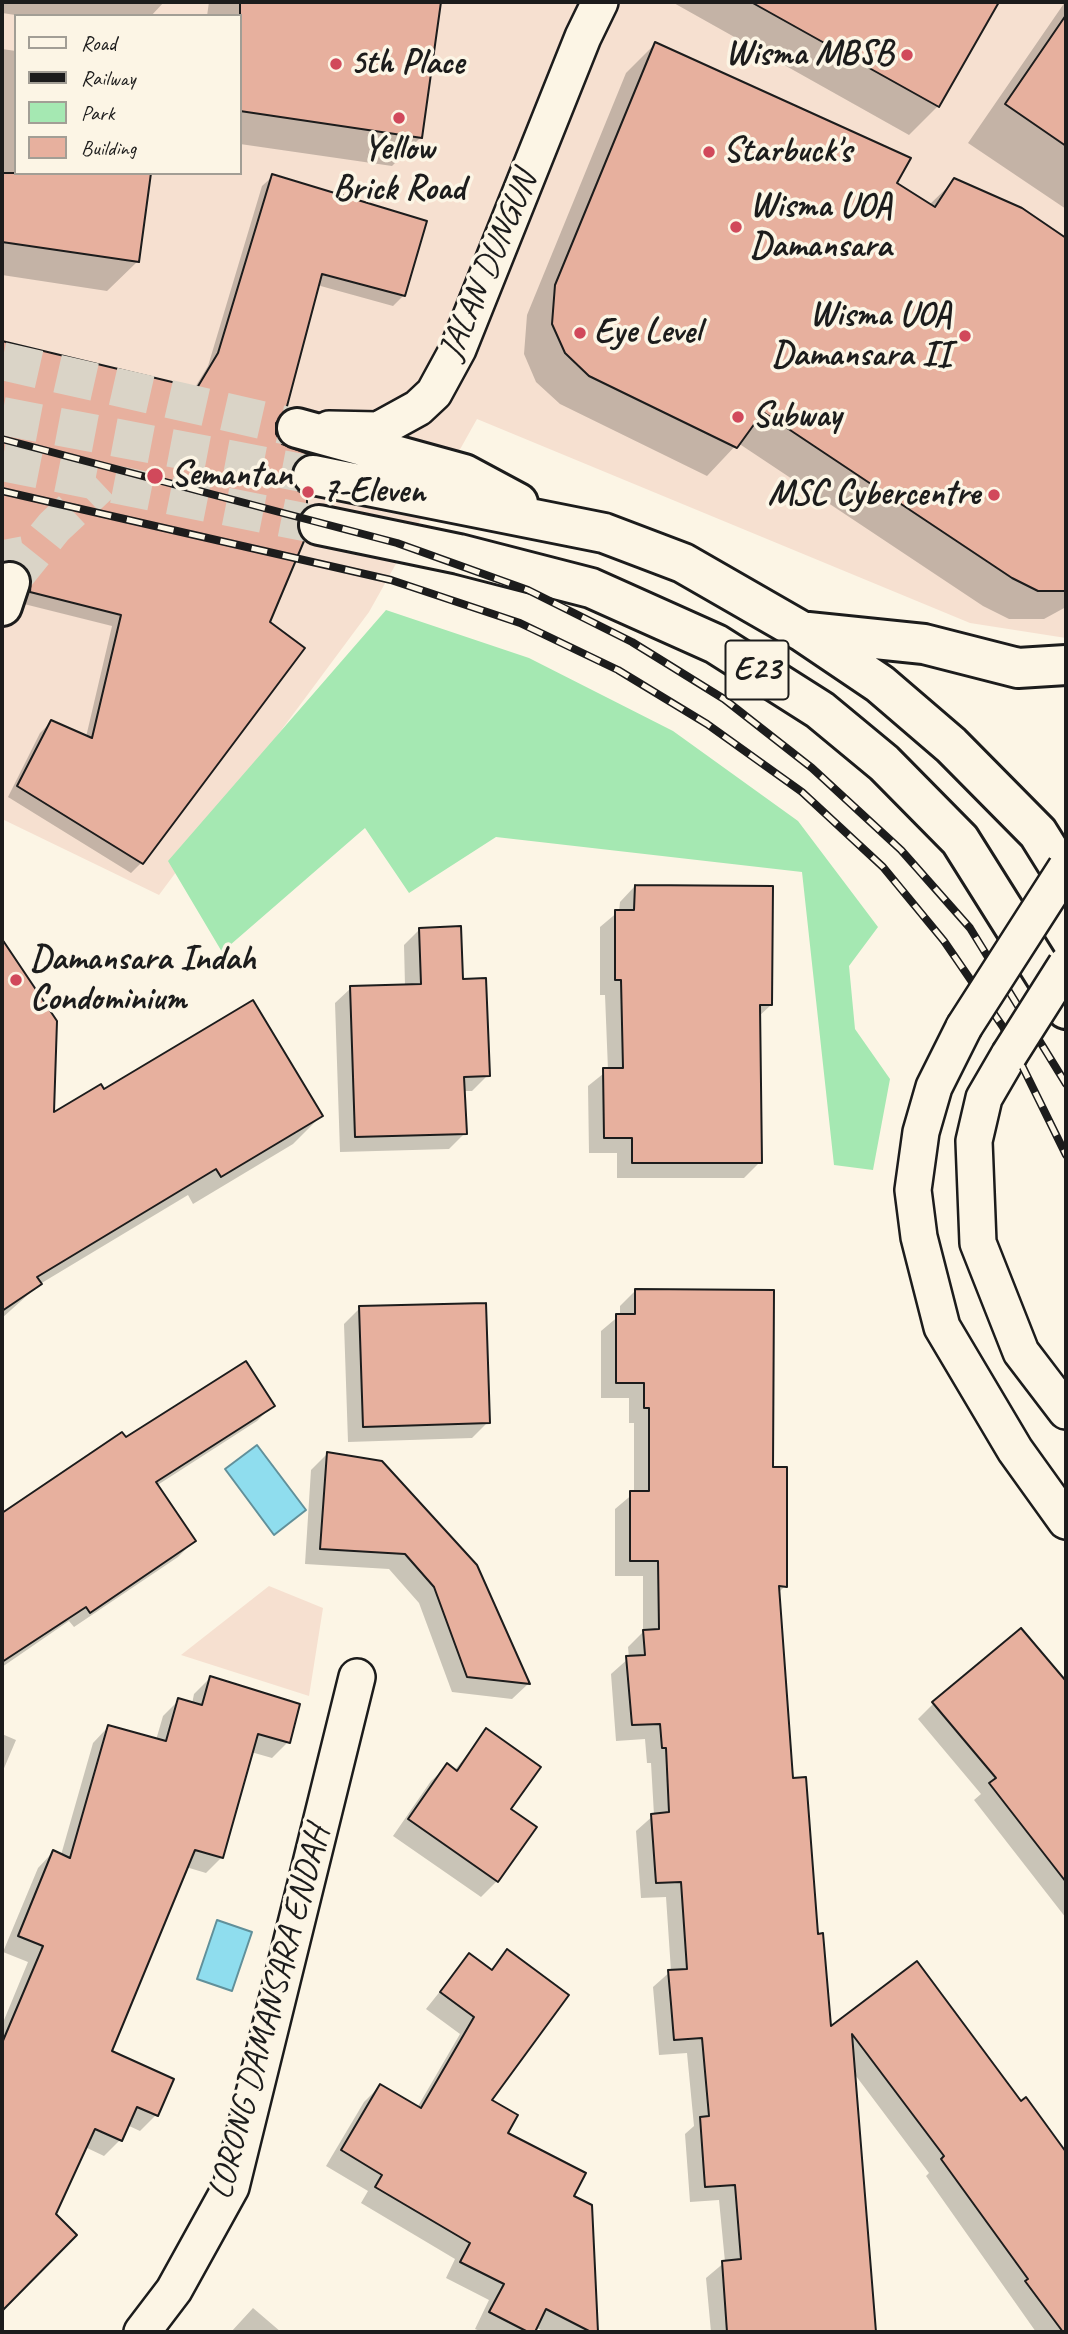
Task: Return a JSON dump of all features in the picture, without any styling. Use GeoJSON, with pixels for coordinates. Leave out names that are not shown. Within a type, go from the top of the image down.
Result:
{"type":"FeatureCollection","features":[{"type":"Feature","properties":{"kind":"highway","name":"E23"},"geometry":{"type":"LineString","coordinates":[[297,428],[464,474],[550,520]]}},
{"type":"Feature","properties":{"kind":"highway","name":"E23"},"geometry":{"type":"LineString","coordinates":[[313,475],[550,520],[604,533],[682,563],[803,632],[880,684],[951,746],[1038,833],[1066,878]]}},
{"type":"Feature","properties":{"kind":"highway","name":"E23"},"geometry":{"type":"LineString","coordinates":[[319,525],[459,554],[591,588],[716,644],[820,710],[884,764],[960,840],[1066,1009]]}},
{"type":"Feature","properties":{"kind":"highway"},"geometry":{"type":"LineString","coordinates":[[803,632],[924,643],[1018,668],[1066,665]]}},
{"type":"Feature","properties":{"kind":"street","name":"JALAN DUNGUN"},"geometry":{"type":"LineString","coordinates":[[297,428],[378,430],[418,408],[434,393],[458,349],[583,37],[600,2]]}},
{"type":"Feature","properties":{"kind":"street"},"geometry":{"type":"LineString","coordinates":[[1066,868],[964,1027],[933,1087],[921,1132],[913,1190],[919,1237],[942,1326],[1015,1450],[1066,1521]]}},
{"type":"Feature","properties":{"kind":"street"},"geometry":{"type":"LineString","coordinates":[[1066,965],[984,1098],[974,1141],[978,1243],[1021,1352],[1066,1411]]}},
{"type":"Feature","properties":{"kind":"street","name":"LORONG DAMANSARA ENDAH"},"geometry":{"type":"LineString","coordinates":[[142,2332],[174,2290],[231,2187],[358,1677]]}},
{"type":"Feature","properties":{"kind":"shaded area"},"geometry":{"type":"Polygon","coordinates":[[[2,2],[1066,2],[1066,638],[970,623],[477,419],[369,612],[159,895],[2,819],[2,2]]]}},
{"type":"Feature","properties":{"kind":"shaded area"},"geometry":{"type":"Polygon","coordinates":[[[269,1586],[323,1608],[309,1696],[181,1655],[269,1586]]]}},
{"type":"Feature","properties":{"kind":"green space"},"geometry":{"type":"Polygon","coordinates":[[[386,610],[529,658],[673,731],[798,821],[878,927],[849,966],[855,1029],[890,1079],[873,1170],[834,1165],[802,872],[496,837],[409,893],[365,828],[222,952],[168,861],[386,610]]]}},
{"type":"Feature","properties":{"kind":"water"},"geometry":{"type":"Polygon","coordinates":[[[257,1445],[306,1510],[274,1535],[225,1469],[257,1445]]]}},
{"type":"Feature","properties":{"kind":"water"},"geometry":{"type":"Polygon","coordinates":[[[217,1920],[252,1932],[232,1991],[197,1979],[217,1920]]]}},
{"type":"Feature","properties":{"kind":"building","name":"5th Place"},"geometry":{"type":"Polygon","coordinates":[[[240,2],[441,2],[422,138],[242,111],[240,2]]]}},
{"type":"Feature","properties":{"kind":"building","name":"Wisma MBSB"},"geometry":{"type":"Polygon","coordinates":[[[751,2],[999,2],[939,107],[751,2]]]}},
{"type":"Feature","properties":{"kind":"building"},"geometry":{"type":"Polygon","coordinates":[[[1066,15],[1066,146],[1005,104],[1066,15]]]}},
{"type":"Feature","properties":{"kind":"building"},"geometry":{"type":"Polygon","coordinates":[[[655,42],[911,158],[897,183],[935,207],[954,178],[1022,208],[1066,238],[1066,591],[1038,591],[1012,578],[763,412],[737,448],[589,376],[565,353],[552,324],[555,285],[655,42]]]}},
{"type":"Feature","properties":{"kind":"building"},"geometry":{"type":"Polygon","coordinates":[[[2,173],[151,175],[139,262],[2,242],[2,173]]]}},
{"type":"Feature","properties":{"kind":"building"},"geometry":{"type":"Polygon","coordinates":[[[272,174],[427,221],[405,296],[322,274],[286,410],[276,423],[276,434],[282,444],[308,454],[297,460],[291,471],[298,491],[307,496],[307,507],[298,521],[298,531],[304,541],[270,622],[305,648],[143,864],[17,786],[51,720],[92,738],[121,615],[30,592],[31,578],[26,567],[16,561],[2,562],[2,341],[197,388],[218,353],[272,174]]]}},
{"type":"Feature","properties":{"kind":"building"},"geometry":{"type":"Polygon","coordinates":[[[635,885],[773,886],[772,1005],[760,1005],[762,1163],[632,1163],[632,1138],[604,1138],[603,1068],[623,1068],[621,980],[615,980],[615,910],[634,910],[635,885]]]}},
{"type":"Feature","properties":{"kind":"building"},"geometry":{"type":"Polygon","coordinates":[[[461,926],[463,979],[486,978],[490,1076],[464,1077],[467,1134],[355,1137],[350,986],[421,984],[419,928],[461,926]]]}},
{"type":"Feature","properties":{"kind":"building"},"geometry":{"type":"Polygon","coordinates":[[[2,939],[57,1021],[54,1112],[101,1084],[104,1089],[253,1000],[323,1116],[221,1177],[216,1169],[37,1277],[42,1284],[2,1311],[2,939]]]}},
{"type":"Feature","properties":{"kind":"building"},"geometry":{"type":"Polygon","coordinates":[[[635,1289],[774,1290],[773,1467],[787,1467],[787,1587],[779,1586],[793,1778],[806,1777],[818,1934],[823,1933],[831,2026],[917,1961],[1021,2101],[1026,2097],[1066,2152],[1066,2332],[1063,2332],[1025,2281],[1028,2279],[941,2159],[944,2156],[852,2034],[876,2332],[727,2332],[722,2261],[741,2259],[735,2185],[705,2187],[700,2117],[709,2116],[702,2038],[674,2040],[668,1970],[687,1969],[681,1882],[656,1883],[651,1814],[669,1812],[666,1748],[662,1748],[660,1724],[632,1725],[626,1656],[645,1655],[643,1630],[659,1629],[658,1561],[630,1561],[630,1491],[649,1491],[649,1408],[644,1408],[644,1383],[616,1383],[616,1314],[635,1314],[635,1289]]]}},
{"type":"Feature","properties":{"kind":"building"},"geometry":{"type":"Polygon","coordinates":[[[486,1303],[490,1423],[363,1427],[359,1306],[486,1303]]]}},
{"type":"Feature","properties":{"kind":"building"},"geometry":{"type":"Polygon","coordinates":[[[246,1361],[275,1406],[156,1482],[196,1541],[90,1613],[86,1607],[2,1662],[2,1513],[122,1432],[126,1437],[246,1361]]]}},
{"type":"Feature","properties":{"kind":"building"},"geometry":{"type":"Polygon","coordinates":[[[327,1452],[382,1461],[477,1565],[530,1684],[467,1677],[434,1587],[405,1554],[320,1549],[327,1452]]]}},
{"type":"Feature","properties":{"kind":"building"},"geometry":{"type":"Polygon","coordinates":[[[1021,1628],[1066,1681],[1066,1882],[989,1783],[996,1778],[932,1702],[1021,1628]]]}},
{"type":"Feature","properties":{"kind":"building"},"geometry":{"type":"Polygon","coordinates":[[[210,1676],[300,1704],[290,1743],[258,1734],[223,1858],[195,1850],[112,2051],[174,2079],[158,2116],[137,2107],[122,2141],[95,2129],[56,2214],[77,2235],[2,2311],[2,2043],[43,1946],[18,1936],[53,1850],[70,1858],[108,1725],[166,1741],[178,1698],[202,1705],[210,1676]]]}},
{"type":"Feature","properties":{"kind":"building"},"geometry":{"type":"Polygon","coordinates":[[[486,1728],[541,1767],[511,1809],[537,1827],[498,1882],[408,1819],[447,1763],[457,1771],[486,1728]]]}},
{"type":"Feature","properties":{"kind":"building"},"geometry":{"type":"Polygon","coordinates":[[[507,1949],[569,1995],[492,2100],[518,2115],[508,2133],[586,2173],[574,2196],[592,2205],[598,2332],[591,2332],[546,2309],[535,2332],[528,2332],[489,2312],[504,2284],[460,2262],[470,2243],[375,2187],[382,2175],[341,2150],[380,2084],[421,2108],[474,2017],[440,1992],[469,1953],[492,1970],[507,1949]]]}},
{"type":"Feature","properties":{"kind":"tunnel"},"geometry":{"type":"LineString","coordinates":[[2,361],[297,428]]}},
{"type":"Feature","properties":{"kind":"tunnel"},"geometry":{"type":"LineString","coordinates":[[2,416],[313,475]]}},
{"type":"Feature","properties":{"kind":"tunnel"},"geometry":{"type":"LineString","coordinates":[[2,462],[319,525]]}},
{"type":"Feature","properties":{"kind":"tunnel"},"geometry":{"type":"LineString","coordinates":[[10,582],[54,527],[101,483]]}},
{"type":"Feature","properties":{"kind":"tunnel"},"geometry":{"type":"LineString","coordinates":[[2,540],[10,582]]}},
{"type":"Feature","properties":{"kind":"railway"},"geometry":{"type":"LineString","coordinates":[[2,439],[397,543],[528,590],[632,642],[724,699],[812,768],[901,850],[970,928],[1066,1084]]}},
{"type":"Feature","properties":{"kind":"railway"},"geometry":{"type":"LineString","coordinates":[[2,491],[391,580],[520,623],[618,670],[707,724],[802,792],[883,867],[944,941],[1003,1027],[1066,1155]]}},
{"type":"Feature","properties":{"kind":"place","name":"Wisma MBSB"},"geometry":{"type":"Point","coordinates":[907,55]}},
{"type":"Feature","properties":{"kind":"place","name":"5th Place"},"geometry":{"type":"Point","coordinates":[336,64]}},
{"type":"Feature","properties":{"kind":"place","name":"Yellow Brick Road"},"geometry":{"type":"Point","coordinates":[399,118]}},
{"type":"Feature","properties":{"kind":"place","name":"Starbuck's"},"geometry":{"type":"Point","coordinates":[709,152]}},
{"type":"Feature","properties":{"kind":"place","name":"Wisma UOA Damansara"},"geometry":{"type":"Point","coordinates":[736,227]}},
{"type":"Feature","properties":{"kind":"place","name":"Eye Level"},"geometry":{"type":"Point","coordinates":[580,333]}},
{"type":"Feature","properties":{"kind":"place","name":"Wisma UOA Damansara II"},"geometry":{"type":"Point","coordinates":[965,336]}},
{"type":"Feature","properties":{"kind":"place","name":"Subway"},"geometry":{"type":"Point","coordinates":[738,417]}},
{"type":"Feature","properties":{"kind":"place","name":"Semantan"},"geometry":{"type":"Point","coordinates":[155,476]}},
{"type":"Feature","properties":{"kind":"place","name":"7-Eleven"},"geometry":{"type":"Point","coordinates":[308,492]}},
{"type":"Feature","properties":{"kind":"place","name":"MSC Cybercentre"},"geometry":{"type":"Point","coordinates":[994,495]}},
{"type":"Feature","properties":{"kind":"place","name":"Damansara Indah Condominium"},"geometry":{"type":"Point","coordinates":[16,980]}}]}
